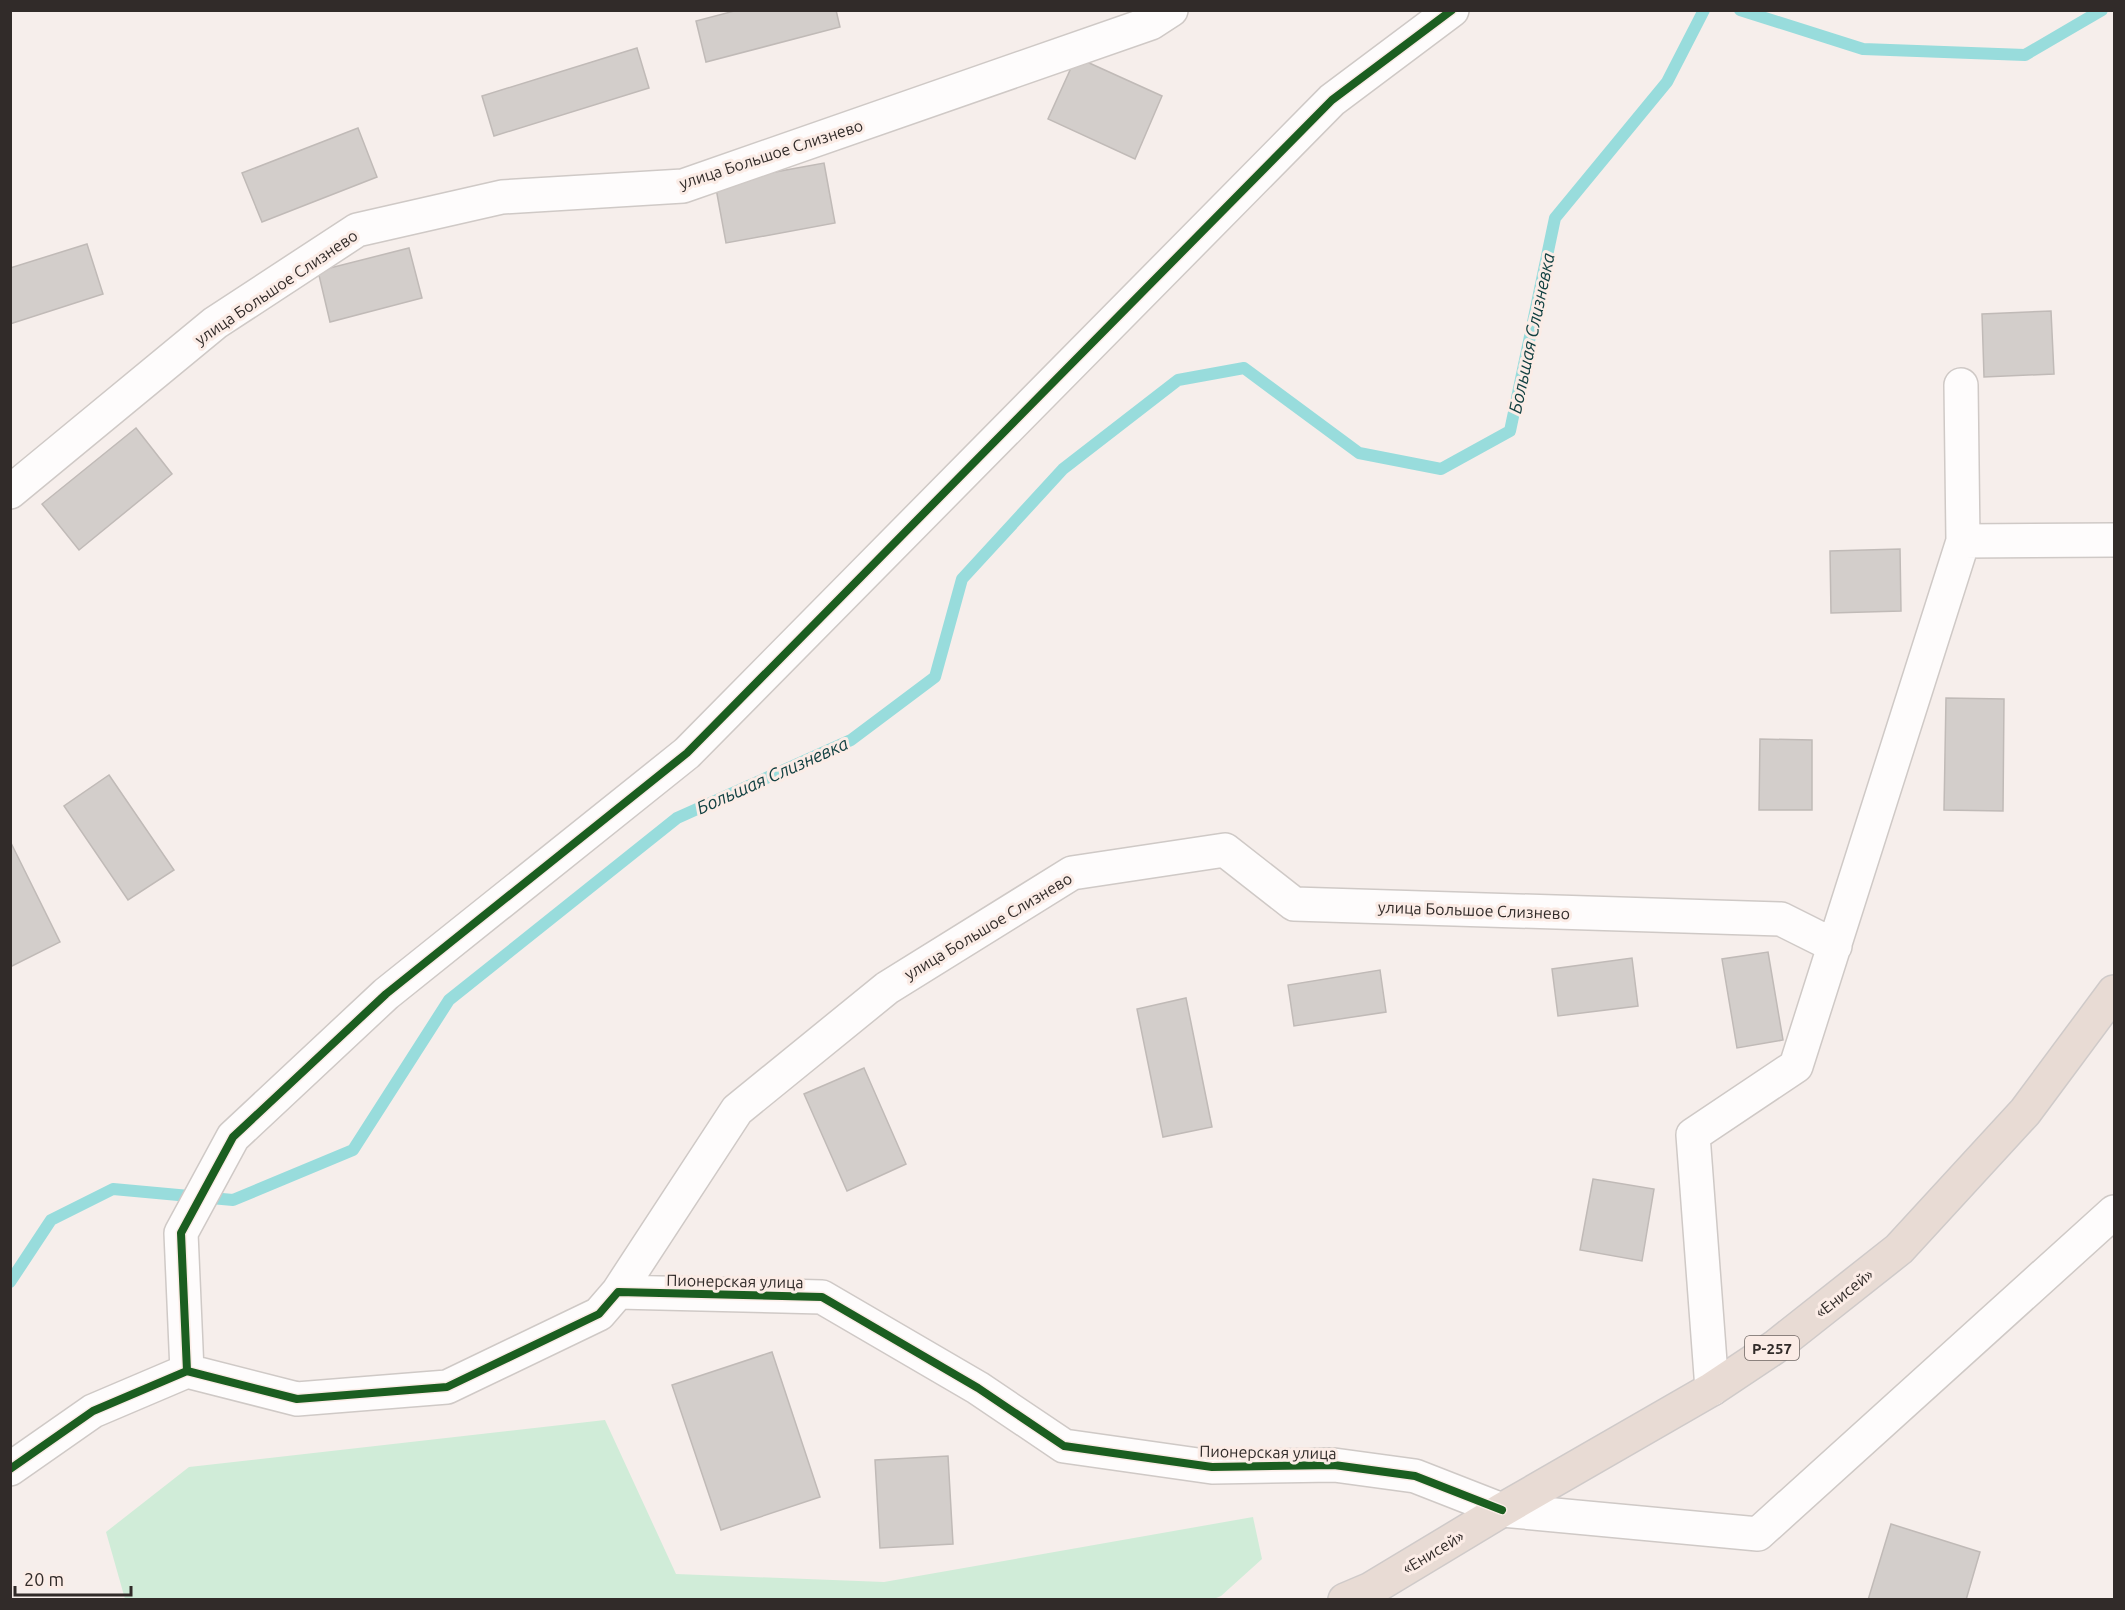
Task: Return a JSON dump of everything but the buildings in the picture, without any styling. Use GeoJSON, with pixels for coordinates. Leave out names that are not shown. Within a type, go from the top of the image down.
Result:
{"type":"FeatureCollection","features":[{"type":"Feature","properties":{"kind":"highway","name":"«Енисей»"},"geometry":{"type":"LineString","coordinates":[[1345,1599],[1371,1589],[1502,1510],[1712,1389],[1774,1347],[1899,1250],[2025,1112],[2115,992]]}},
{"type":"Feature","properties":{"kind":"street","name":"улица Большое Слизнево"},"geometry":{"type":"LineString","coordinates":[[10,492],[215,323],[357,230],[502,197],[683,186],[1151,23],[1171,10]]}},
{"type":"Feature","properties":{"kind":"street"},"geometry":{"type":"LineString","coordinates":[[187,1371],[181,1233],[233,1137],[386,994],[687,753],[1332,100],[1452,10]]}},
{"type":"Feature","properties":{"kind":"street"},"geometry":{"type":"LineString","coordinates":[[1712,1389],[1693,1135],[1796,1066],[1963,541],[1961,385]]}},
{"type":"Feature","properties":{"kind":"street"},"geometry":{"type":"LineString","coordinates":[[1963,541],[2115,540]]}},
{"type":"Feature","properties":{"kind":"street","name":"улица Большое Слизнево"},"geometry":{"type":"LineString","coordinates":[[618,1292],[737,1110],[887,988],[1072,873],[1225,850],[1294,904],[1781,919],[1835,946]]}},
{"type":"Feature","properties":{"kind":"street","name":"Пионерская улица"},"geometry":{"type":"LineString","coordinates":[[618,1292],[822,1297],[978,1388],[1064,1446],[1212,1467],[1334,1465],[1415,1476],[1502,1510],[1758,1534],[2115,1212]]}},
{"type":"Feature","properties":{"kind":"street"},"geometry":{"type":"LineString","coordinates":[[10,1469],[93,1412],[187,1371],[297,1399],[447,1387],[599,1314],[618,1292]]}},
{"type":"Feature","properties":{"kind":"green space"},"geometry":{"type":"Polygon","coordinates":[[[605,1420],[676,1574],[884,1582],[1253,1517],[1262,1559],[1221,1596],[1211,1600],[125,1599],[106,1532],[189,1467],[605,1420]]]}},
{"type":"Feature","properties":{"kind":"waterway","name":"Большая Слизневка"},"geometry":{"type":"LineString","coordinates":[[10,1282],[51,1220],[113,1189],[233,1200],[353,1150],[449,1000],[677,818],[851,740],[935,677],[962,579],[1063,469],[1178,380],[1244,368],[1359,453],[1441,469],[1510,431],[1555,218],[1667,82],[1704,10]]}},
{"type":"Feature","properties":{"kind":"waterway","name":"Большая Слизневка"},"geometry":{"type":"LineString","coordinates":[[1740,10],[1863,49],[2025,55],[2102,10]]}},
{"type":"Feature","properties":{"kind":"cycle path"},"geometry":{"type":"LineString","coordinates":[[187,1371],[181,1233],[233,1137],[386,994],[687,753],[1332,100],[1452,10]]}},
{"type":"Feature","properties":{"kind":"cycle path"},"geometry":{"type":"LineString","coordinates":[[10,1469],[93,1411],[187,1371],[297,1399],[447,1387],[599,1314],[618,1292],[822,1297],[978,1388],[1064,1446],[1212,1467],[1334,1465],[1415,1476],[1502,1510]]}}]}
